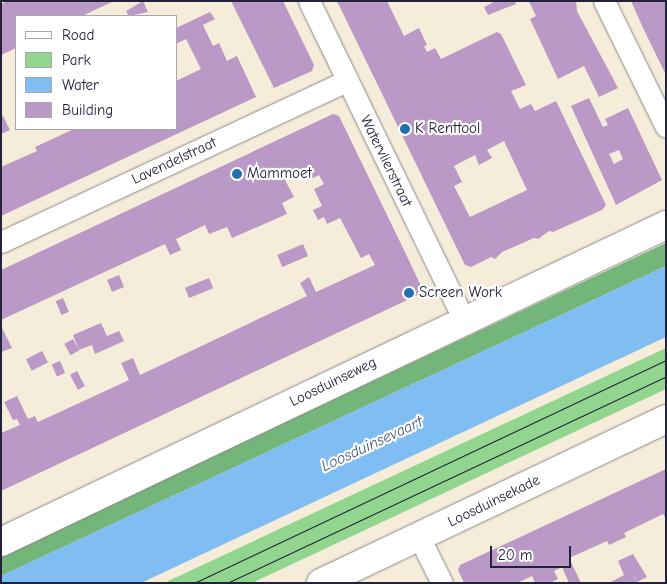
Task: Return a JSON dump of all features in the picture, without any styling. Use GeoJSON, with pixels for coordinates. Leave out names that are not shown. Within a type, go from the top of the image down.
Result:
{"type":"FeatureCollection","features":[{"type":"Feature","properties":{"kind":"main road","name":"Loosduinseweg"},"geometry":{"type":"LineString","coordinates":[[1,542],[666,225]]}},
{"type":"Feature","properties":{"kind":"main road","name":"Loosduinsekade"},"geometry":{"type":"LineString","coordinates":[[321,583],[666,419]]}},
{"type":"Feature","properties":{"kind":"street","name":"Watervlierstraat"},"geometry":{"type":"LineString","coordinates":[[309,1],[464,320]]}},
{"type":"Feature","properties":{"kind":"street"},"geometry":{"type":"LineString","coordinates":[[604,1],[666,127]]}},
{"type":"Feature","properties":{"kind":"street","name":"Lavendelstraat"},"geometry":{"type":"LineString","coordinates":[[1,242],[347,81]]}},
{"type":"Feature","properties":{"kind":"street"},"geometry":{"type":"LineString","coordinates":[[419,537],[442,583]]}},
{"type":"Feature","properties":{"kind":"green space"},"geometry":{"type":"Polygon","coordinates":[[[666,243],[666,266],[1,576],[1,556],[666,243]]]}},
{"type":"Feature","properties":{"kind":"green space"},"geometry":{"type":"Polygon","coordinates":[[[666,348],[666,389],[252,583],[164,583],[666,348]]]}},
{"type":"Feature","properties":{"kind":"water","name":"Loosduinsevaart"},"geometry":{"type":"Polygon","coordinates":[[[666,266],[666,337],[141,583],[1,583],[1,576],[666,266]]]}},
{"type":"Feature","properties":{"kind":"building"},"geometry":{"type":"Polygon","coordinates":[[[8,1],[114,1],[84,15],[15,15],[15,48],[1,55],[1,4],[8,1]]]}},
{"type":"Feature","properties":{"kind":"building"},"geometry":{"type":"Polygon","coordinates":[[[143,1],[148,12],[128,15],[126,11],[143,1]]]}},
{"type":"Feature","properties":{"kind":"building"},"geometry":{"type":"Polygon","coordinates":[[[231,1],[283,1],[314,65],[312,71],[274,88],[231,1]]]}},
{"type":"Feature","properties":{"kind":"building"},"geometry":{"type":"Polygon","coordinates":[[[337,1],[387,1],[404,36],[419,28],[427,45],[424,46],[427,52],[435,48],[441,59],[497,32],[501,34],[526,85],[511,91],[520,109],[531,104],[535,111],[556,101],[606,205],[602,210],[553,232],[549,231],[538,239],[534,238],[502,252],[495,259],[491,257],[471,267],[465,265],[337,1]],[[504,141],[487,150],[492,158],[479,165],[475,155],[454,166],[462,182],[454,186],[470,217],[527,190],[504,141]]]}},
{"type":"Feature","properties":{"kind":"building"},"geometry":{"type":"Polygon","coordinates":[[[496,1],[515,1],[516,4],[488,15],[484,7],[496,1]]]}},
{"type":"Feature","properties":{"kind":"building"},"geometry":{"type":"Polygon","coordinates":[[[529,1],[576,1],[577,11],[618,88],[599,97],[584,66],[558,79],[530,19],[536,16],[529,1]]]}},
{"type":"Feature","properties":{"kind":"building"},"geometry":{"type":"Polygon","coordinates":[[[631,1],[666,1],[666,75],[643,28],[631,1]]]}},
{"type":"Feature","properties":{"kind":"building"},"geometry":{"type":"Polygon","coordinates":[[[210,12],[215,19],[203,25],[213,46],[219,43],[227,61],[237,56],[256,97],[1,216],[1,167],[37,151],[35,147],[72,130],[178,130],[178,80],[201,69],[186,39],[178,43],[178,27],[210,12]]]}},
{"type":"Feature","properties":{"kind":"building"},"geometry":{"type":"Polygon","coordinates":[[[589,98],[603,127],[608,125],[605,119],[628,108],[662,180],[616,205],[571,106],[589,98]],[[619,150],[609,154],[614,164],[623,159],[619,150]]]}},
{"type":"Feature","properties":{"kind":"building"},"geometry":{"type":"Polygon","coordinates":[[[333,114],[339,116],[404,250],[422,288],[420,294],[1,491],[1,433],[20,425],[17,419],[13,420],[4,402],[17,396],[28,419],[35,416],[38,422],[129,380],[121,363],[133,358],[140,375],[307,296],[300,283],[309,277],[316,292],[375,265],[369,254],[361,258],[340,218],[327,224],[324,217],[318,220],[313,210],[322,206],[314,189],[324,184],[319,175],[311,179],[308,172],[285,180],[294,197],[282,203],[287,214],[232,238],[227,227],[209,234],[205,225],[176,239],[181,250],[170,255],[165,244],[1,320],[1,270],[333,114]]]}},
{"type":"Feature","properties":{"kind":"building"},"geometry":{"type":"Polygon","coordinates":[[[3,116],[10,130],[1,134],[1,117],[3,116]]]}},
{"type":"Feature","properties":{"kind":"building"},"geometry":{"type":"Polygon","coordinates":[[[303,244],[308,256],[282,267],[277,255],[303,244]]]}},
{"type":"Feature","properties":{"kind":"building"},"geometry":{"type":"Polygon","coordinates":[[[119,275],[124,287],[112,292],[107,280],[119,275]]]}},
{"type":"Feature","properties":{"kind":"building"},"geometry":{"type":"Polygon","coordinates":[[[209,278],[213,288],[189,298],[185,288],[209,278]]]}},
{"type":"Feature","properties":{"kind":"building"},"geometry":{"type":"Polygon","coordinates":[[[63,298],[69,312],[61,315],[56,301],[63,298]]]}},
{"type":"Feature","properties":{"kind":"building"},"geometry":{"type":"Polygon","coordinates":[[[101,323],[107,336],[119,331],[124,341],[95,354],[92,345],[79,350],[73,335],[101,323]]]}},
{"type":"Feature","properties":{"kind":"building"},"geometry":{"type":"Polygon","coordinates":[[[1,326],[12,348],[1,352],[1,326]]]}},
{"type":"Feature","properties":{"kind":"building"},"geometry":{"type":"Polygon","coordinates":[[[73,339],[79,350],[71,355],[64,344],[73,339]]]}},
{"type":"Feature","properties":{"kind":"building"},"geometry":{"type":"Polygon","coordinates":[[[42,351],[48,363],[32,371],[26,359],[42,351]]]}},
{"type":"Feature","properties":{"kind":"building"},"geometry":{"type":"Polygon","coordinates":[[[60,361],[65,373],[57,376],[52,365],[60,361]]]}},
{"type":"Feature","properties":{"kind":"building"},"geometry":{"type":"Polygon","coordinates":[[[77,371],[85,386],[78,390],[70,375],[77,371]]]}},
{"type":"Feature","properties":{"kind":"building"},"geometry":{"type":"Polygon","coordinates":[[[666,469],[666,519],[663,514],[624,533],[626,537],[609,545],[607,541],[569,558],[581,583],[569,583],[562,567],[554,571],[558,579],[550,583],[535,583],[532,576],[517,583],[464,583],[458,570],[460,565],[666,469]]]}},
{"type":"Feature","properties":{"kind":"building"},"geometry":{"type":"Polygon","coordinates":[[[633,554],[647,577],[637,582],[632,571],[637,583],[609,583],[624,575],[618,561],[633,554]]]}},
{"type":"Feature","properties":{"kind":"tram line"},"geometry":{"type":"LineString","coordinates":[[194,583],[666,360]]}},
{"type":"Feature","properties":{"kind":"tram line"},"geometry":{"type":"LineString","coordinates":[[227,583],[666,376]]}},
{"type":"Feature","properties":{"kind":"place","name":"K Renttool"},"geometry":{"type":"Point","coordinates":[405,129]}},
{"type":"Feature","properties":{"kind":"place","name":"Mammoet"},"geometry":{"type":"Point","coordinates":[237,174]}},
{"type":"Feature","properties":{"kind":"place","name":"Screen Work"},"geometry":{"type":"Point","coordinates":[409,293]}}]}
